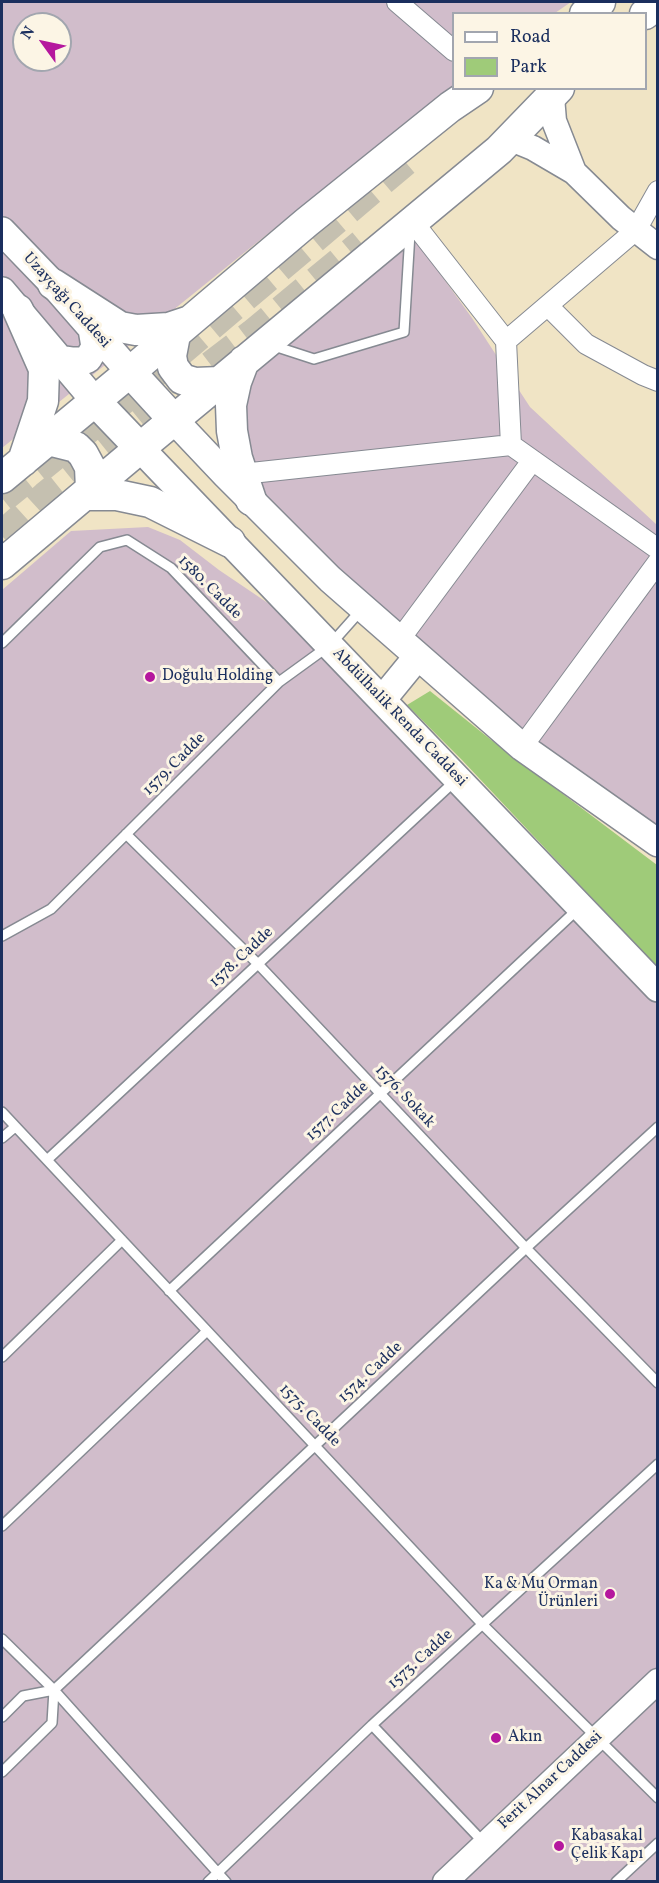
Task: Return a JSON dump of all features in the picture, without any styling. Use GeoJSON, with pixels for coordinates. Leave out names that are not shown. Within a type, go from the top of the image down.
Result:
{"type":"FeatureCollection","features":[{"type":"Feature","properties":{"kind":"main road"},"geometry":{"type":"LineString","coordinates":[[588,12],[600,2]]}},
{"type":"Feature","properties":{"kind":"main road"},"geometry":{"type":"LineString","coordinates":[[12,470],[308,222],[450,107],[475,90]]}},
{"type":"Feature","properties":{"kind":"main road"},"geometry":{"type":"LineString","coordinates":[[453,122],[493,90]]}},
{"type":"Feature","properties":{"kind":"main road"},"geometry":{"type":"LineString","coordinates":[[2,564],[512,139],[555,91]]}},
{"type":"Feature","properties":{"kind":"main road"},"geometry":{"type":"LineString","coordinates":[[481,148],[555,91]]}},
{"type":"Feature","properties":{"kind":"main road","name":"Uzayçağı Caddesi"},"geometry":{"type":"LineString","coordinates":[[2,231],[53,284],[130,372]]}},
{"type":"Feature","properties":{"kind":"main road"},"geometry":{"type":"LineString","coordinates":[[53,284],[120,327],[136,330],[184,328]]}},
{"type":"Feature","properties":{"kind":"main road"},"geometry":{"type":"LineString","coordinates":[[10,300],[95,401],[140,448]]}},
{"type":"Feature","properties":{"kind":"main road"},"geometry":{"type":"LineString","coordinates":[[10,300],[44,369],[43,401],[12,470]]}},
{"type":"Feature","properties":{"kind":"main road"},"geometry":{"type":"LineString","coordinates":[[184,328],[171,356],[173,367],[182,379],[195,382],[220,382]]}},
{"type":"Feature","properties":{"kind":"main road"},"geometry":{"type":"LineString","coordinates":[[59,359],[73,362],[88,359],[96,342],[92,329]]}},
{"type":"Feature","properties":{"kind":"main road"},"geometry":{"type":"LineString","coordinates":[[247,487],[237,458],[232,431],[231,405],[236,382],[255,352]]}},
{"type":"Feature","properties":{"kind":"main road"},"geometry":{"type":"LineString","coordinates":[[130,372],[174,420],[247,487],[330,579],[522,747],[655,836]]}},
{"type":"Feature","properties":{"kind":"main road"},"geometry":{"type":"LineString","coordinates":[[48,440],[76,447],[83,454],[90,467],[88,492]]}},
{"type":"Feature","properties":{"kind":"main road","name":"Abdülhalik Renda Caddesi"},"geometry":{"type":"LineString","coordinates":[[140,448],[657,988]]}},
{"type":"Feature","properties":{"kind":"main road"},"geometry":{"type":"LineString","coordinates":[[88,492],[150,502],[230,542]]}},
{"type":"Feature","properties":{"kind":"main road"},"geometry":{"type":"LineString","coordinates":[[382,700],[409,647]]}},
{"type":"Feature","properties":{"kind":"street"},"geometry":{"type":"LineString","coordinates":[[398,2],[452,50]]}},
{"type":"Feature","properties":{"kind":"street"},"geometry":{"type":"LineString","coordinates":[[555,91],[554,121],[574,172]]}},
{"type":"Feature","properties":{"kind":"street"},"geometry":{"type":"LineString","coordinates":[[512,139],[533,148],[574,172],[621,218],[657,247]]}},
{"type":"Feature","properties":{"kind":"street"},"geometry":{"type":"LineString","coordinates":[[506,342],[636,230],[657,191]]}},
{"type":"Feature","properties":{"kind":"street"},"geometry":{"type":"LineString","coordinates":[[412,223],[506,342],[511,445]]}},
{"type":"Feature","properties":{"kind":"street"},"geometry":{"type":"LineString","coordinates":[[548,306],[586,344],[657,381]]}},
{"type":"Feature","properties":{"kind":"street"},"geometry":{"type":"LineString","coordinates":[[247,487],[511,445],[657,549]]}},
{"type":"Feature","properties":{"kind":"street"},"geometry":{"type":"LineString","coordinates":[[409,647],[532,461]]}},
{"type":"Feature","properties":{"kind":"street"},"geometry":{"type":"LineString","coordinates":[[522,747],[657,562]]}},
{"type":"Feature","properties":{"kind":"street","name":"Ferit Alnar Caddesi"},"geometry":{"type":"LineString","coordinates":[[445,1881],[657,1681]]}},
{"type":"Feature","properties":{"kind":"lane"},"geometry":{"type":"LineString","coordinates":[[255,352],[314,359],[404,332],[412,223]]}},
{"type":"Feature","properties":{"kind":"lane","name":"1580. Cadde"},"geometry":{"type":"LineString","coordinates":[[2,643],[100,547],[127,540],[171,568],[279,682]]}},
{"type":"Feature","properties":{"kind":"lane","name":"1579. Cadde"},"geometry":{"type":"LineString","coordinates":[[2,936],[51,909],[279,682],[330,645],[363,607]]}},
{"type":"Feature","properties":{"kind":"lane","name":"1578. Cadde"},"geometry":{"type":"LineString","coordinates":[[47,1160],[458,779]]}},
{"type":"Feature","properties":{"kind":"lane","name":"1576. Sokak"},"geometry":{"type":"LineString","coordinates":[[126,834],[258,964],[657,1383]]}},
{"type":"Feature","properties":{"kind":"lane","name":"1577. Cadde"},"geometry":{"type":"LineString","coordinates":[[170,1291],[580,907]]}},
{"type":"Feature","properties":{"kind":"lane","name":"1575. Cadde"},"geometry":{"type":"LineString","coordinates":[[2,1112],[483,1625],[657,1798]]}},
{"type":"Feature","properties":{"kind":"lane"},"geometry":{"type":"LineString","coordinates":[[2,1138],[15,1126]]}},
{"type":"Feature","properties":{"kind":"lane","name":"1574. Cadde"},"geometry":{"type":"LineString","coordinates":[[54,1690],[657,1128]]}},
{"type":"Feature","properties":{"kind":"lane"},"geometry":{"type":"LineString","coordinates":[[2,1357],[122,1240]]}},
{"type":"Feature","properties":{"kind":"lane"},"geometry":{"type":"LineString","coordinates":[[2,1526],[207,1330]]}},
{"type":"Feature","properties":{"kind":"lane","name":"1573. Cadde"},"geometry":{"type":"LineString","coordinates":[[208,1881],[372,1725],[657,1464]]}},
{"type":"Feature","properties":{"kind":"lane"},"geometry":{"type":"LineString","coordinates":[[2,1639],[54,1690],[226,1881]]}},
{"type":"Feature","properties":{"kind":"lane"},"geometry":{"type":"LineString","coordinates":[[2,1718],[23,1696],[54,1690]]}},
{"type":"Feature","properties":{"kind":"lane"},"geometry":{"type":"LineString","coordinates":[[2,1772],[52,1723],[54,1690]]}},
{"type":"Feature","properties":{"kind":"lane"},"geometry":{"type":"LineString","coordinates":[[372,1725],[485,1844]]}},
{"type":"Feature","properties":{"kind":"lane"},"geometry":{"type":"LineString","coordinates":[[616,1881],[657,1843]]}},
{"type":"Feature","properties":{"kind":"shaded area"},"geometry":{"type":"Polygon","coordinates":[[[2,2],[571,2],[556,12],[452,12],[454,90],[358,161],[2,448],[2,2]]]}},
{"type":"Feature","properties":{"kind":"shaded area"},"geometry":{"type":"Polygon","coordinates":[[[402,221],[472,318],[530,407],[657,525],[657,858],[340,588],[265,493],[247,456],[244,405],[260,347],[309,288],[402,221]]]}},
{"type":"Feature","properties":{"kind":"shaded area"},"geometry":{"type":"Polygon","coordinates":[[[148,527],[180,540],[219,570],[330,645],[657,988],[657,1881],[2,1882],[2,590],[71,531],[148,527]]]}},
{"type":"Feature","properties":{"kind":"green space"},"geometry":{"type":"Polygon","coordinates":[[[430,691],[657,865],[657,967],[462,760],[407,705],[430,691]]]}},
{"type":"Feature","properties":{"kind":"tunnel"},"geometry":{"type":"LineString","coordinates":[[2,498],[106,414],[411,156]]}},
{"type":"Feature","properties":{"kind":"tunnel"},"geometry":{"type":"LineString","coordinates":[[2,536],[46,496],[253,334],[362,244]]}},
{"type":"Feature","properties":{"kind":"place","name":"Doğulu Holding"},"geometry":{"type":"Point","coordinates":[150,677]}},
{"type":"Feature","properties":{"kind":"place","name":"Ka & Mu Orman Ürünleri"},"geometry":{"type":"Point","coordinates":[610,1594]}},
{"type":"Feature","properties":{"kind":"place","name":"Akın"},"geometry":{"type":"Point","coordinates":[496,1738]}},
{"type":"Feature","properties":{"kind":"place","name":"Kabasakal Çelik Kapı"},"geometry":{"type":"Point","coordinates":[559,1846]}}]}
